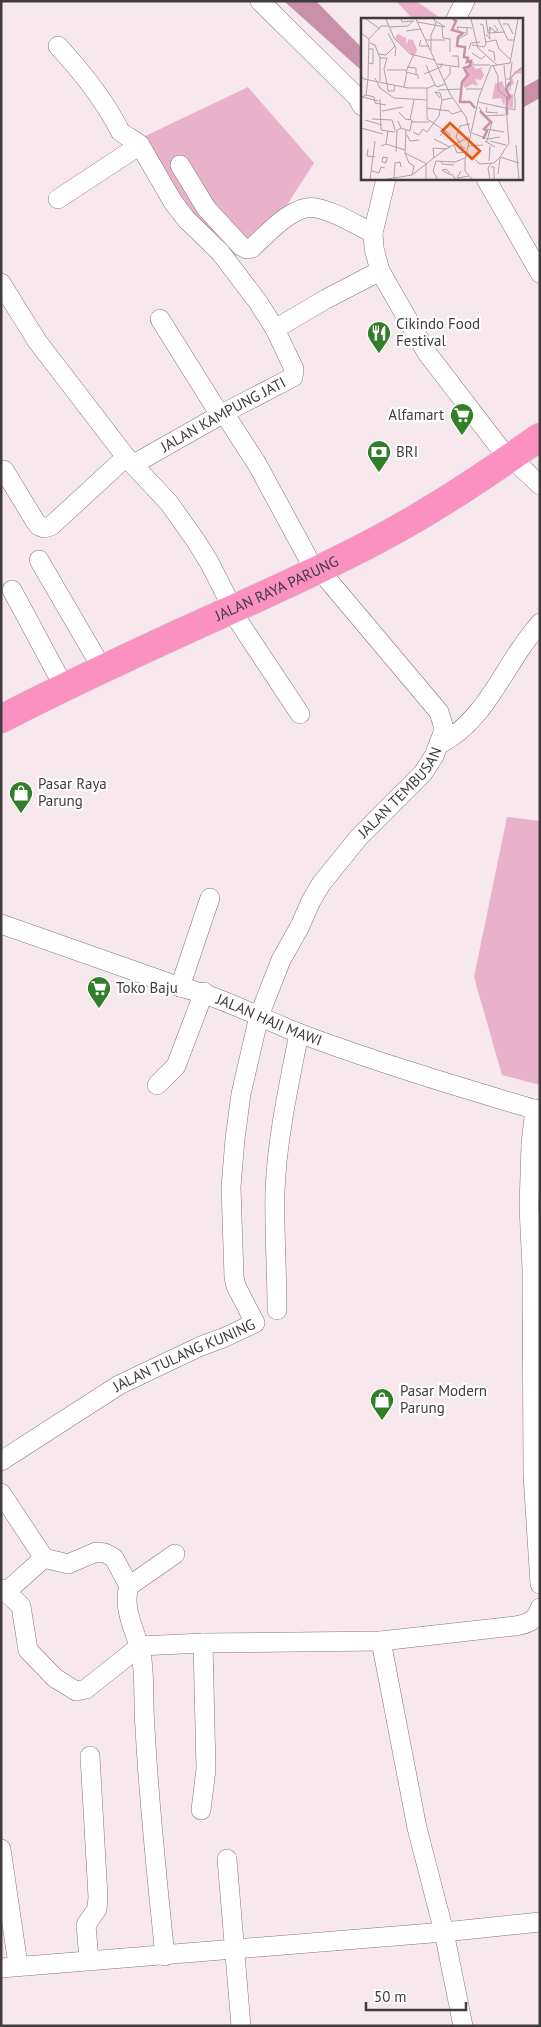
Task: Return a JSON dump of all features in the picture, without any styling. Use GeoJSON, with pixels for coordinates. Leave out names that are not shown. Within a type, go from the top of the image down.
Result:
{"type":"FeatureCollection","features":[{"type":"Feature","properties":{"kind":"highway","name":"JALAN RAYA PARUNG"},"geometry":{"type":"LineString","coordinates":[[1,719],[64,687],[278,595],[454,510],[528,467],[540,437]]}},
{"type":"Feature","properties":{"kind":"highway","name":"JALAN RAYA PARUNG"},"geometry":{"type":"LineString","coordinates":[[1,733],[235,614]]}},
{"type":"Feature","properties":{"kind":"street"},"geometry":{"type":"LineString","coordinates":[[260,1],[358,97],[361,104]]}},
{"type":"Feature","properties":{"kind":"street"},"geometry":{"type":"LineString","coordinates":[[456,18],[465,1]]}},
{"type":"Feature","properties":{"kind":"street"},"geometry":{"type":"LineString","coordinates":[[58,46],[83,72],[103,101],[120,131],[140,145],[173,202],[220,252],[258,302],[274,329],[380,271]]}},
{"type":"Feature","properties":{"kind":"street"},"geometry":{"type":"LineString","coordinates":[[58,199],[140,145]]}},
{"type":"Feature","properties":{"kind":"street"},"geometry":{"type":"LineString","coordinates":[[180,165],[206,208],[247,249],[252,248],[290,214],[310,207],[322,210],[373,233]]}},
{"type":"Feature","properties":{"kind":"street"},"geometry":{"type":"LineString","coordinates":[[386,180],[373,233],[374,248],[380,271],[427,353],[528,467]]}},
{"type":"Feature","properties":{"kind":"street"},"geometry":{"type":"LineString","coordinates":[[487,180],[540,273]]}},
{"type":"Feature","properties":{"kind":"street"},"geometry":{"type":"LineString","coordinates":[[1,283],[36,341],[130,460],[168,503],[196,541],[209,562],[235,614],[300,714]]}},
{"type":"Feature","properties":{"kind":"street","name":"JALAN TEMBUSAN"},"geometry":{"type":"LineString","coordinates":[[160,319],[256,464],[321,575],[439,712],[443,725],[440,744],[423,773],[359,836],[321,884],[281,960],[259,1016]]}},
{"type":"Feature","properties":{"kind":"street","name":"JALAN KAMPUNG JATI"},"geometry":{"type":"LineString","coordinates":[[1,472],[4,470],[39,526],[44,528],[52,526],[130,460],[292,377],[295,374],[294,369],[274,329]]}},
{"type":"Feature","properties":{"kind":"street"},"geometry":{"type":"LineString","coordinates":[[39,560],[103,670]]}},
{"type":"Feature","properties":{"kind":"street"},"geometry":{"type":"LineString","coordinates":[[12,590],[64,687]]}},
{"type":"Feature","properties":{"kind":"street"},"geometry":{"type":"LineString","coordinates":[[440,744],[453,737],[475,716],[521,647],[540,624]]}},
{"type":"Feature","properties":{"kind":"street"},"geometry":{"type":"LineString","coordinates":[[180,987],[210,898]]}},
{"type":"Feature","properties":{"kind":"street","name":"JALAN HAJI MAWI"},"geometry":{"type":"LineString","coordinates":[[1,924],[180,987],[204,992],[299,1033],[388,1065],[537,1110]]}},
{"type":"Feature","properties":{"kind":"street"},"geometry":{"type":"LineString","coordinates":[[156,1085],[176,1066],[204,992]]}},
{"type":"Feature","properties":{"kind":"street","name":"JALAN TULANG KUNING"},"geometry":{"type":"LineString","coordinates":[[1,1461],[119,1385],[255,1323],[238,1291],[234,1277],[231,1187],[241,1094],[259,1016]]}},
{"type":"Feature","properties":{"kind":"street"},"geometry":{"type":"LineString","coordinates":[[277,1310],[275,1191],[285,1109],[299,1033]]}},
{"type":"Feature","properties":{"kind":"street"},"geometry":{"type":"LineString","coordinates":[[537,1110],[530,1144],[529,1207],[532,1268],[533,1475],[540,1584]]}},
{"type":"Feature","properties":{"kind":"street"},"geometry":{"type":"LineString","coordinates":[[1,1493],[44,1558],[68,1564],[96,1552],[105,1553],[114,1558],[130,1586]]}},
{"type":"Feature","properties":{"kind":"street"},"geometry":{"type":"LineString","coordinates":[[165,1956],[144,1726],[145,1687],[140,1646],[134,1636],[130,1622],[127,1594],[130,1586],[175,1554]]}},
{"type":"Feature","properties":{"kind":"street"},"geometry":{"type":"LineString","coordinates":[[44,1558],[4,1591],[21,1606],[28,1650],[56,1678],[76,1691],[86,1689],[140,1646],[204,1642],[381,1641],[506,1628],[526,1624],[534,1619],[540,1608]]}},
{"type":"Feature","properties":{"kind":"street"},"geometry":{"type":"LineString","coordinates":[[381,1641],[417,1828],[444,1932],[463,2026]]}},
{"type":"Feature","properties":{"kind":"street"},"geometry":{"type":"LineString","coordinates":[[201,1810],[206,1768],[204,1642]]}},
{"type":"Feature","properties":{"kind":"street"},"geometry":{"type":"LineString","coordinates":[[89,1960],[86,1925],[97,1909],[98,1897],[90,1756]]}},
{"type":"Feature","properties":{"kind":"street"},"geometry":{"type":"LineString","coordinates":[[1,1849],[10,1967],[165,1956],[540,1922]]}},
{"type":"Feature","properties":{"kind":"street"},"geometry":{"type":"LineString","coordinates":[[227,1859],[240,2026]]}},
{"type":"Feature","properties":{"kind":"shaded area"},"geometry":{"type":"Polygon","coordinates":[[[284,1],[316,1],[361,47],[361,70],[284,1]]]}},
{"type":"Feature","properties":{"kind":"shaded area"},"geometry":{"type":"Polygon","coordinates":[[[396,1],[416,1],[441,18],[408,18],[410,16],[396,1]]]}},
{"type":"Feature","properties":{"kind":"shaded area"},"geometry":{"type":"Polygon","coordinates":[[[540,78],[540,98],[524,107],[524,87],[540,78]]]}},
{"type":"Feature","properties":{"kind":"shaded area"},"geometry":{"type":"Polygon","coordinates":[[[248,87],[314,163],[283,211],[231,261],[185,213],[139,139],[248,87]]]}},
{"type":"Feature","properties":{"kind":"shaded area"},"geometry":{"type":"Polygon","coordinates":[[[507,817],[540,821],[540,1085],[502,1075],[474,977],[507,817]]]}},
{"type":"Feature","properties":{"kind":"place","name":"Cikindo Food Festival"},"geometry":{"type":"Point","coordinates":[379,354]}},
{"type":"Feature","properties":{"kind":"place","name":"Alfamart"},"geometry":{"type":"Point","coordinates":[462,436]}},
{"type":"Feature","properties":{"kind":"place","name":"BRI"},"geometry":{"type":"Point","coordinates":[379,473]}},
{"type":"Feature","properties":{"kind":"place","name":"Pasar Raya Parung"},"geometry":{"type":"Point","coordinates":[21,814]}},
{"type":"Feature","properties":{"kind":"place","name":"Toko Baju"},"geometry":{"type":"Point","coordinates":[99,1009]}},
{"type":"Feature","properties":{"kind":"place","name":"Pasar Modern Parung"},"geometry":{"type":"Point","coordinates":[382,1421]}}]}
